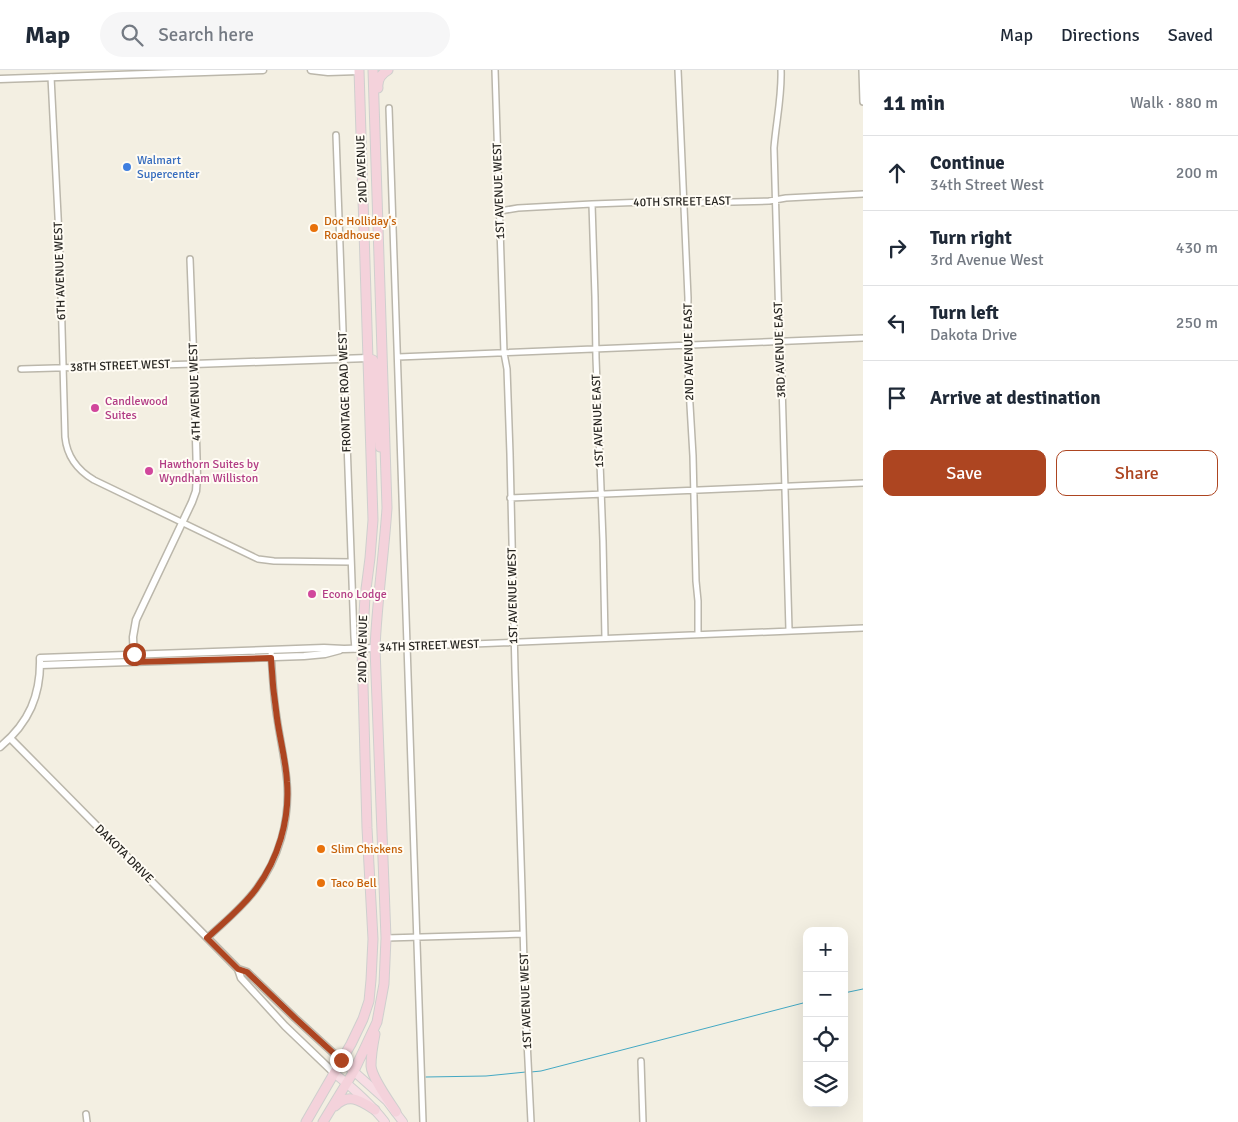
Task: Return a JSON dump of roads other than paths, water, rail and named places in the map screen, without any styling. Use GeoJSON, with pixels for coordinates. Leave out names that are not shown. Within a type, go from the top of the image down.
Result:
{"type":"FeatureCollection","features":[{"type":"Feature","properties":{"kind":"highway","name":"2ND AVENUE"},"geometry":{"type":"LineString","coordinates":[[306,1122],[351,1044],[363,1019],[369,1001],[371,980],[373,939],[358,649],[373,520],[359,70]]}},
{"type":"Feature","properties":{"kind":"highway","name":"2ND AVENUE"},"geometry":{"type":"LineString","coordinates":[[324,1120],[354,1071],[377,1022],[384,984],[386,938],[375,648],[388,508],[373,70]]}},
{"type":"Feature","properties":{"kind":"highway"},"geometry":{"type":"LineString","coordinates":[[376,173],[379,143],[378,84],[381,76],[388,70]]}},
{"type":"Feature","properties":{"kind":"highway"},"geometry":{"type":"LineString","coordinates":[[368,358],[373,360],[375,364],[386,532]]}},
{"type":"Feature","properties":{"kind":"highway"},"geometry":{"type":"LineString","coordinates":[[377,1022],[372,1070],[374,1077],[396,1112]]}},
{"type":"Feature","properties":{"kind":"highway"},"geometry":{"type":"LineString","coordinates":[[324,1120],[336,1105],[348,1098],[363,1102],[375,1110]]}},
{"type":"Feature","properties":{"kind":"main road"},"geometry":{"type":"LineString","coordinates":[[341,1060],[387,1101],[403,1122]]}},
{"type":"Feature","properties":{"kind":"main road"},"geometry":{"type":"LineString","coordinates":[[334,1073],[347,1083],[385,1122]]}},
{"type":"Feature","properties":{"kind":"street"},"geometry":{"type":"LineString","coordinates":[[0,79],[263,70]]}},
{"type":"Feature","properties":{"kind":"street"},"geometry":{"type":"LineString","coordinates":[[311,70],[328,72],[359,70]]}},
{"type":"Feature","properties":{"kind":"street","name":"1ST AVENUE WEST"},"geometry":{"type":"LineString","coordinates":[[495,70],[504,353],[507,369],[530,1122]]}},
{"type":"Feature","properties":{"kind":"street","name":"2ND AVENUE EAST"},"geometry":{"type":"LineString","coordinates":[[678,70],[688,298],[687,345],[698,634]]}},
{"type":"Feature","properties":{"kind":"street","name":"3RD AVENUE EAST"},"geometry":{"type":"LineString","coordinates":[[781,70],[782,83],[774,148],[789,630]]}},
{"type":"Feature","properties":{"kind":"street"},"geometry":{"type":"LineString","coordinates":[[862,70],[863,102]]}},
{"type":"Feature","properties":{"kind":"street","name":"6TH AVENUE WEST"},"geometry":{"type":"LineString","coordinates":[[50,77],[60,256],[65,440],[67,448],[74,463],[82,473],[182,523]]}},
{"type":"Feature","properties":{"kind":"street"},"geometry":{"type":"LineString","coordinates":[[389,108],[423,1122]]}},
{"type":"Feature","properties":{"kind":"street","name":"FRONTAGE ROAD WEST"},"geometry":{"type":"LineString","coordinates":[[336,135],[351,562],[358,649]]}},
{"type":"Feature","properties":{"kind":"street","name":"40TH STREET EAST"},"geometry":{"type":"LineString","coordinates":[[500,211],[518,208],[592,204],[775,200],[863,194]]}},
{"type":"Feature","properties":{"kind":"street","name":"1ST AVENUE EAST"},"geometry":{"type":"LineString","coordinates":[[592,204],[605,638]]}},
{"type":"Feature","properties":{"kind":"street","name":"4TH AVENUE WEST"},"geometry":{"type":"LineString","coordinates":[[134,662],[136,620],[194,497],[197,481],[190,259]]}},
{"type":"Feature","properties":{"kind":"street"},"geometry":{"type":"LineString","coordinates":[[398,357],[863,338]]}},
{"type":"Feature","properties":{"kind":"street","name":"38TH STREET WEST"},"geometry":{"type":"LineString","coordinates":[[21,370],[368,358]]}},
{"type":"Feature","properties":{"kind":"street"},"geometry":{"type":"LineString","coordinates":[[510,498],[863,483]]}},
{"type":"Feature","properties":{"kind":"street"},"geometry":{"type":"LineString","coordinates":[[182,523],[248,555],[263,560],[284,562],[351,562]]}},
{"type":"Feature","properties":{"kind":"street","name":"34TH STREET WEST"},"geometry":{"type":"LineString","coordinates":[[344,649],[316,655],[271,658],[40,665],[40,658],[324,648],[358,649],[863,628]]}},
{"type":"Feature","properties":{"kind":"street"},"geometry":{"type":"LineString","coordinates":[[207,938],[243,905],[260,883],[272,863],[284,826],[288,799],[287,781],[275,708],[271,650]]}},
{"type":"Feature","properties":{"kind":"street"},"geometry":{"type":"LineString","coordinates":[[0,748],[27,718],[38,688],[40,665]]}},
{"type":"Feature","properties":{"kind":"street","name":"DAKOTA DRIVE"},"geometry":{"type":"LineString","coordinates":[[10,738],[238,969],[241,978],[247,985],[285,1026],[334,1073]]}},
{"type":"Feature","properties":{"kind":"street"},"geometry":{"type":"LineString","coordinates":[[386,938],[523,934]]}},
{"type":"Feature","properties":{"kind":"street","name":"DAKOTA DRIVE"},"geometry":{"type":"LineString","coordinates":[[238,969],[247,972],[341,1060]]}},
{"type":"Feature","properties":{"kind":"street"},"geometry":{"type":"LineString","coordinates":[[641,1061],[643,1122]]}},
{"type":"Feature","properties":{"kind":"street"},"geometry":{"type":"LineString","coordinates":[[86,1114],[87,1122]]}},
{"type":"Feature","properties":{"kind":"waterway"},"geometry":{"type":"LineString","coordinates":[[848,992],[863,989]]}},
{"type":"Feature","properties":{"kind":"waterway"},"geometry":{"type":"LineString","coordinates":[[531,1072],[803,1003]]}},
{"type":"Feature","properties":{"kind":"waterway"},"geometry":{"type":"LineString","coordinates":[[426,1077],[486,1076],[526,1072]]}},
{"type":"Feature","properties":{"kind":"place","name":"Walmart Supercenter"},"geometry":{"type":"Point","coordinates":[127,167]}},
{"type":"Feature","properties":{"kind":"place","name":"Doc Holliday's Roadhouse"},"geometry":{"type":"Point","coordinates":[314,228]}},
{"type":"Feature","properties":{"kind":"place","name":"Candlewood Suites"},"geometry":{"type":"Point","coordinates":[95,408]}},
{"type":"Feature","properties":{"kind":"place","name":"Hawthorn Suites by Wyndham Williston"},"geometry":{"type":"Point","coordinates":[149,471]}},
{"type":"Feature","properties":{"kind":"place","name":"Econo Lodge"},"geometry":{"type":"Point","coordinates":[312,594]}},
{"type":"Feature","properties":{"kind":"place","name":"Slim Chickens"},"geometry":{"type":"Point","coordinates":[321,849]}},
{"type":"Feature","properties":{"kind":"place","name":"Taco Bell"},"geometry":{"type":"Point","coordinates":[321,883]}}]}
